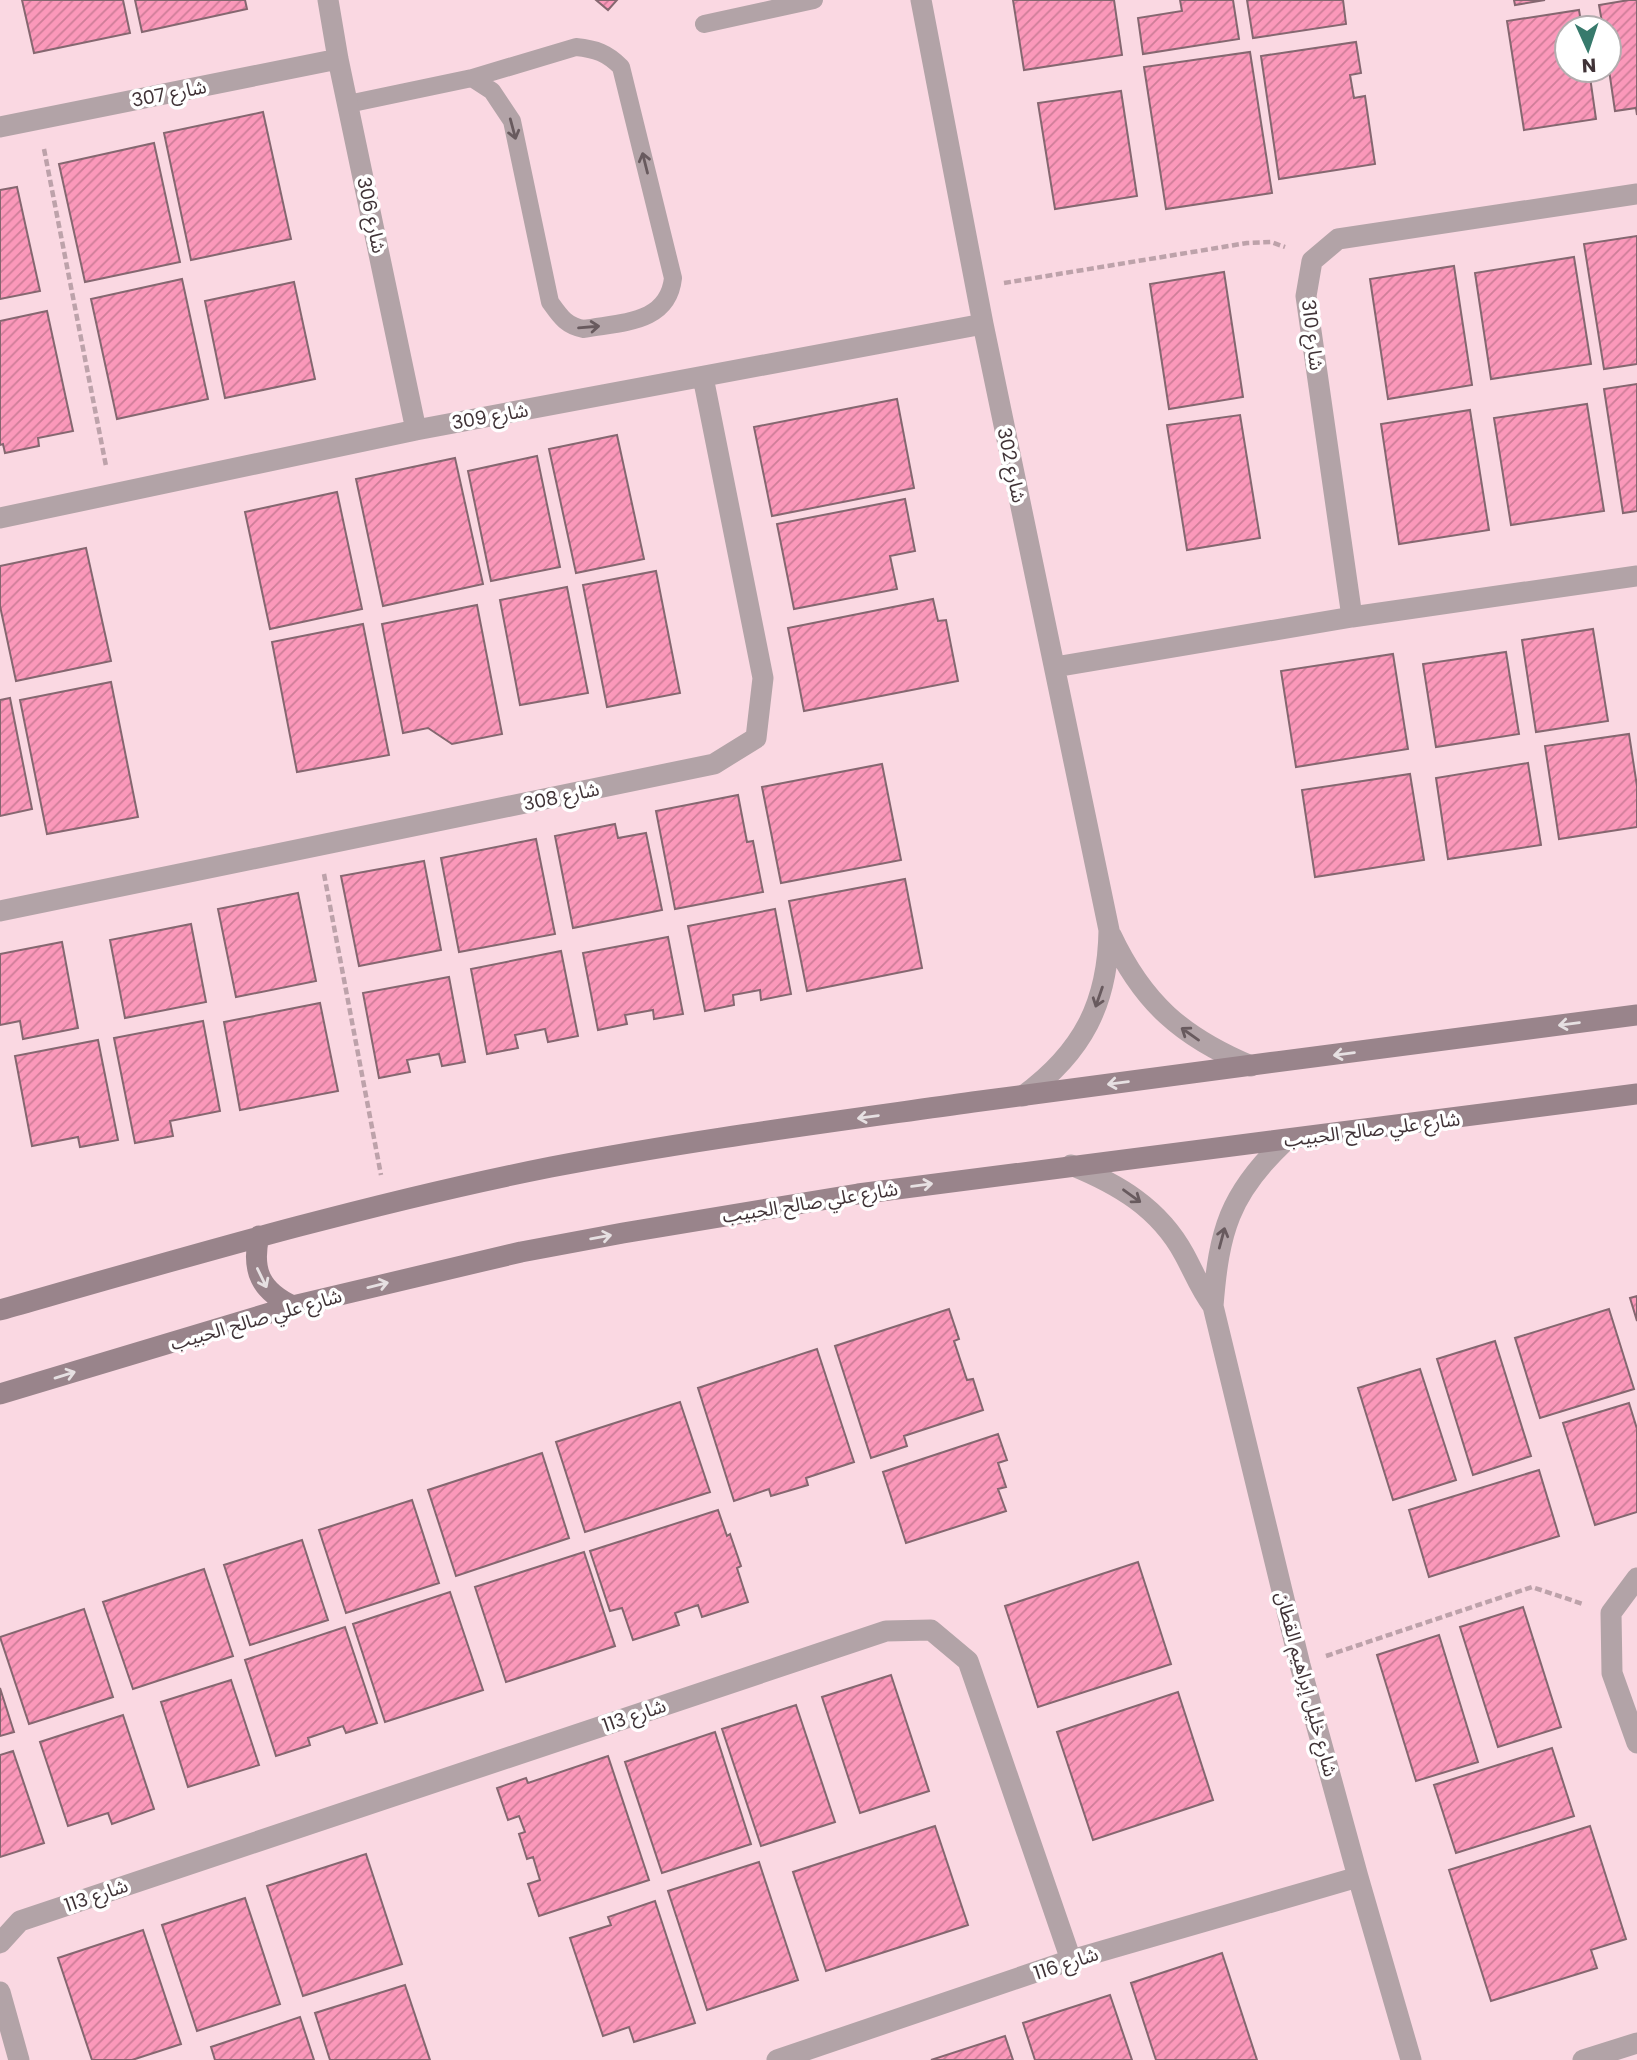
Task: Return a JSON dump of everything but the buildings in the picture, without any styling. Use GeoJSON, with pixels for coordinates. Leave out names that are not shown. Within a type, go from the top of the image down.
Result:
{"type":"FeatureCollection","features":[{"type":"Feature","properties":{"kind":"street","name":"شارع 306"},"geometry":{"type":"LineString","coordinates":[[328,0],[416,430]]}},
{"type":"Feature","properties":{"kind":"street","name":"شارع 302"},"geometry":{"type":"LineString","coordinates":[[921,0],[982,324],[1109,930],[1108,961],[1102,991],[1091,1020],[1062,1063],[1023,1096]]}},
{"type":"Feature","properties":{"kind":"street","name":"شارع 307"},"geometry":{"type":"LineString","coordinates":[[0,127],[338,59]]}},
{"type":"Feature","properties":{"kind":"street"},"geometry":{"type":"LineString","coordinates":[[1311,261],[1338,239],[1637,194]]}},
{"type":"Feature","properties":{"kind":"street","name":"شارع 310"},"geometry":{"type":"LineString","coordinates":[[1311,261],[1306,296],[1352,617]]}},
{"type":"Feature","properties":{"kind":"street","name":"شارع 309"},"geometry":{"type":"LineString","coordinates":[[0,518],[416,430],[982,324]]}},
{"type":"Feature","properties":{"kind":"street","name":"شارع 308"},"geometry":{"type":"LineString","coordinates":[[0,911],[714,764],[756,738],[763,678],[703,377]]}},
{"type":"Feature","properties":{"kind":"street"},"geometry":{"type":"LineString","coordinates":[[1055,667],[1352,617],[1637,576]]}},
{"type":"Feature","properties":{"kind":"street","name":"شارع 302"},"geometry":{"type":"LineString","coordinates":[[1109,930],[1138,983],[1157,1007],[1185,1031],[1216,1052],[1251,1066]]}},
{"type":"Feature","properties":{"kind":"street"},"geometry":{"type":"LineString","coordinates":[[0,1310],[259,1236],[550,1167],[703,1140],[1637,1015]]}},
{"type":"Feature","properties":{"kind":"street","name":"شارع علي صالح الحبيب"},"geometry":{"type":"LineString","coordinates":[[0,1394],[293,1306],[521,1252],[623,1233],[858,1194],[1637,1094]]}},
{"type":"Feature","properties":{"kind":"street","name":"شارع خليل إبراهيم القطان"},"geometry":{"type":"LineString","coordinates":[[1284,1141],[1261,1164],[1241,1191],[1226,1222],[1217,1254],[1213,1306],[1300,1665],[1411,2060]]}},
{"type":"Feature","properties":{"kind":"street","name":"شارع خليل إبراهيم القطان"},"geometry":{"type":"LineString","coordinates":[[1071,1165],[1099,1176],[1149,1209],[1170,1231],[1185,1255],[1201,1290],[1213,1306]]}},
{"type":"Feature","properties":{"kind":"street"},"geometry":{"type":"LineString","coordinates":[[259,1236],[255,1253],[257,1270],[265,1286],[277,1299],[293,1306]]}},
{"type":"Feature","properties":{"kind":"street"},"geometry":{"type":"LineString","coordinates":[[1637,1578],[1611,1613],[1612,1673],[1637,1743]]}},
{"type":"Feature","properties":{"kind":"street","name":"شارع 113"},"geometry":{"type":"LineString","coordinates":[[0,1942],[20,1921],[886,1631],[930,1629],[968,1661],[1071,1961]]}},
{"type":"Feature","properties":{"kind":"street","name":"شارع 116"},"geometry":{"type":"LineString","coordinates":[[778,2060],[1071,1961],[1358,1877]]}},
{"type":"Feature","properties":{"kind":"street"},"geometry":{"type":"LineString","coordinates":[[0,1992],[19,2060]]}},
{"type":"Feature","properties":{"kind":"street"},"geometry":{"type":"LineString","coordinates":[[1583,2060],[1637,2043]]}},
{"type":"Feature","properties":{"kind":"lane"},"geometry":{"type":"LineString","coordinates":[[704,24],[814,0]]}},
{"type":"Feature","properties":{"kind":"lane"},"geometry":{"type":"LineString","coordinates":[[348,104],[472,78],[576,47],[592,48],[608,55],[621,67],[673,278],[671,292],[665,304],[650,316],[584,329],[562,320],[550,302],[512,121],[492,91],[472,78]]}},
{"type":"Feature","properties":{"kind":"path"},"geometry":{"type":"LineString","coordinates":[[38,120],[111,495]]}},
{"type":"Feature","properties":{"kind":"path"},"geometry":{"type":"LineString","coordinates":[[976,287],[1247,243],[1271,242],[1311,261]]}},
{"type":"Feature","properties":{"kind":"path"},"geometry":{"type":"LineString","coordinates":[[319,846],[386,1205]]}},
{"type":"Feature","properties":{"kind":"path"},"geometry":{"type":"LineString","coordinates":[[1300,1665],[1531,1587],[1611,1613]]}}]}
